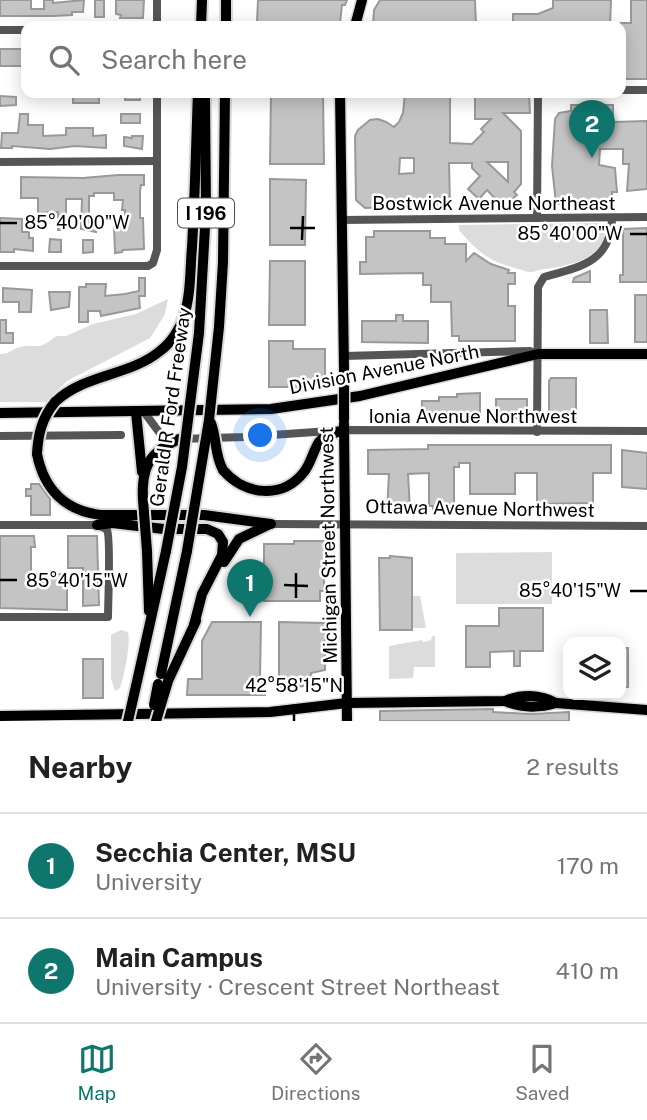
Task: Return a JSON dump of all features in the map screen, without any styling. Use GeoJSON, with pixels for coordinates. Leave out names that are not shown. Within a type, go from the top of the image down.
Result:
{"type":"FeatureCollection","features":[{"type":"Feature","properties":{"kind":"highway"},"geometry":{"type":"LineString","coordinates":[[202,21],[203,0]]}},
{"type":"Feature","properties":{"kind":"highway"},"geometry":{"type":"LineString","coordinates":[[226,3],[226,21]]}},
{"type":"Feature","properties":{"kind":"highway"},"geometry":{"type":"LineString","coordinates":[[198,98],[194,216],[189,288],[184,316],[168,344],[160,352],[76,387],[55,402],[47,412],[40,430],[37,454],[44,478],[57,496],[78,510],[101,515],[204,515],[271,524]]}},
{"type":"Feature","properties":{"kind":"highway","name":"Gerald R Ford Freeway"},"geometry":{"type":"LineString","coordinates":[[128,721],[182,467],[199,333],[206,211],[205,98]]}},
{"type":"Feature","properties":{"kind":"highway","name":"Gerald R Ford Freeway"},"geometry":{"type":"LineString","coordinates":[[150,721],[162,679],[209,419],[223,262],[225,98]]}},
{"type":"Feature","properties":{"kind":"highway"},"geometry":{"type":"LineString","coordinates":[[140,412],[150,622]]}},
{"type":"Feature","properties":{"kind":"highway"},"geometry":{"type":"LineString","coordinates":[[209,419],[214,432],[215,453],[222,470],[251,490],[269,491],[284,488],[306,470],[319,442],[344,425]]}},
{"type":"Feature","properties":{"kind":"highway"},"geometry":{"type":"LineString","coordinates":[[143,478],[145,468],[155,453],[168,443],[180,439]]}},
{"type":"Feature","properties":{"kind":"highway"},"geometry":{"type":"LineString","coordinates":[[97,525],[112,523],[164,529],[206,529],[218,534],[223,542],[222,555],[202,594],[194,625]]}},
{"type":"Feature","properties":{"kind":"highway"},"geometry":{"type":"LineString","coordinates":[[156,721],[162,679],[194,625],[236,542],[247,533],[271,524]]}},
{"type":"Feature","properties":{"kind":"main road"},"geometry":{"type":"LineString","coordinates":[[356,21],[362,0]]}},
{"type":"Feature","properties":{"kind":"main road","name":"Michigan Street Northwest"},"geometry":{"type":"LineString","coordinates":[[340,98],[347,721]]}},
{"type":"Feature","properties":{"kind":"main road","name":"Division Avenue North"},"geometry":{"type":"LineString","coordinates":[[0,413],[271,409],[360,396],[538,354],[647,354]]}},
{"type":"Feature","properties":{"kind":"main road"},"geometry":{"type":"LineString","coordinates":[[0,716],[271,712],[347,703],[505,701],[515,705],[543,707],[556,703],[647,710]]}},
{"type":"Feature","properties":{"kind":"street"},"geometry":{"type":"LineString","coordinates":[[157,0],[157,21]]}},
{"type":"Feature","properties":{"kind":"street"},"geometry":{"type":"LineString","coordinates":[[0,30],[21,30]]}},
{"type":"Feature","properties":{"kind":"street"},"geometry":{"type":"LineString","coordinates":[[626,90],[647,90]]}},
{"type":"Feature","properties":{"kind":"street"},"geometry":{"type":"LineString","coordinates":[[0,267],[148,266],[153,263],[157,250],[157,98]]}},
{"type":"Feature","properties":{"kind":"street"},"geometry":{"type":"LineString","coordinates":[[537,98],[537,218]]}},
{"type":"Feature","properties":{"kind":"street"},"geometry":{"type":"LineString","coordinates":[[0,162],[157,161]]}},
{"type":"Feature","properties":{"kind":"street","name":"Bostwick Avenue Northeast"},"geometry":{"type":"LineString","coordinates":[[342,220],[647,217]]}},
{"type":"Feature","properties":{"kind":"street"},"geometry":{"type":"LineString","coordinates":[[537,432],[540,281],[544,277],[581,267],[595,257],[609,241],[612,218]]}},
{"type":"Feature","properties":{"kind":"street"},"geometry":{"type":"LineString","coordinates":[[344,356],[530,351],[538,354]]}},
{"type":"Feature","properties":{"kind":"street"},"geometry":{"type":"LineString","coordinates":[[140,412],[159,434],[180,439]]}},
{"type":"Feature","properties":{"kind":"street","name":"Ionia Avenue Northwest"},"geometry":{"type":"LineString","coordinates":[[180,439],[244,437],[344,425],[537,432],[647,431]]}},
{"type":"Feature","properties":{"kind":"street"},"geometry":{"type":"LineString","coordinates":[[0,436],[121,435]]}},
{"type":"Feature","properties":{"kind":"street","name":"Ottawa Avenue Northwest"},"geometry":{"type":"LineString","coordinates":[[271,524],[647,526]]}},
{"type":"Feature","properties":{"kind":"street"},"geometry":{"type":"LineString","coordinates":[[0,525],[97,525],[103,527],[108,535],[108,617],[0,617]]}},
{"type":"Feature","properties":{"kind":"shaded area"},"geometry":{"type":"Polygon","coordinates":[[[459,225],[602,225],[605,233],[597,250],[590,256],[572,264],[530,272],[491,259],[459,230],[459,225]]]}},
{"type":"Feature","properties":{"kind":"shaded area"},"geometry":{"type":"Polygon","coordinates":[[[168,299],[165,314],[150,338],[67,381],[46,402],[0,402],[0,354],[23,346],[40,346],[56,336],[66,336],[93,324],[136,314],[168,299]]]}},
{"type":"Feature","properties":{"kind":"shaded area"},"geometry":{"type":"Polygon","coordinates":[[[552,552],[552,604],[456,604],[456,553],[552,552]]]}},
{"type":"Feature","properties":{"kind":"shaded area"},"geometry":{"type":"Polygon","coordinates":[[[412,596],[420,596],[426,628],[412,628],[412,596]]]}},
{"type":"Feature","properties":{"kind":"shaded area"},"geometry":{"type":"Polygon","coordinates":[[[121,630],[128,632],[128,651],[120,688],[115,691],[111,679],[111,635],[121,630]]]}},
{"type":"Feature","properties":{"kind":"shaded area"},"geometry":{"type":"Polygon","coordinates":[[[432,636],[435,636],[435,667],[414,667],[413,678],[389,679],[389,646],[422,640],[423,642],[431,640],[432,636]]]}},
{"type":"Feature","properties":{"kind":"building"},"geometry":{"type":"Polygon","coordinates":[[[0,0],[31,0],[31,9],[44,9],[44,0],[53,0],[53,3],[84,0],[83,12],[72,12],[72,15],[0,16],[0,0]]]}},
{"type":"Feature","properties":{"kind":"building"},"geometry":{"type":"Polygon","coordinates":[[[95,0],[104,0],[104,17],[95,17],[95,0]]]}},
{"type":"Feature","properties":{"kind":"building"},"geometry":{"type":"Polygon","coordinates":[[[116,0],[144,0],[143,18],[120,18],[121,15],[116,14],[116,0]]]}},
{"type":"Feature","properties":{"kind":"building"},"geometry":{"type":"Polygon","coordinates":[[[258,0],[347,0],[345,5],[342,5],[340,21],[257,21],[258,0]]]}},
{"type":"Feature","properties":{"kind":"building"},"geometry":{"type":"Polygon","coordinates":[[[380,0],[475,0],[476,21],[373,21],[374,10],[380,0]]]}},
{"type":"Feature","properties":{"kind":"building"},"geometry":{"type":"Polygon","coordinates":[[[553,0],[611,0],[610,21],[513,21],[513,14],[538,14],[553,8],[553,0]]]}},
{"type":"Feature","properties":{"kind":"building"},"geometry":{"type":"Polygon","coordinates":[[[631,0],[647,0],[647,79],[626,79],[626,23],[631,23],[631,0]]]}},
{"type":"Feature","properties":{"kind":"building"},"geometry":{"type":"Polygon","coordinates":[[[0,49],[21,49],[21,66],[0,66],[0,49]]]}},
{"type":"Feature","properties":{"kind":"building"},"geometry":{"type":"Polygon","coordinates":[[[0,96],[16,97],[16,105],[0,106],[0,96]]]}},
{"type":"Feature","properties":{"kind":"building"},"geometry":{"type":"Polygon","coordinates":[[[73,98],[99,98],[99,103],[73,103],[73,98]]]}},
{"type":"Feature","properties":{"kind":"building"},"geometry":{"type":"Polygon","coordinates":[[[271,98],[323,98],[324,164],[270,164],[271,98]]]}},
{"type":"Feature","properties":{"kind":"building"},"geometry":{"type":"Polygon","coordinates":[[[404,98],[450,98],[450,143],[472,144],[484,132],[481,129],[491,119],[475,119],[475,98],[529,98],[530,113],[503,113],[521,131],[521,184],[514,192],[517,195],[503,207],[487,190],[479,199],[468,189],[480,176],[472,168],[472,163],[449,163],[450,205],[365,208],[356,200],[355,136],[370,120],[378,119],[394,127],[399,122],[404,98]],[[400,158],[399,174],[414,173],[414,158],[400,158]],[[487,162],[508,182],[508,162],[487,162]]]}},
{"type":"Feature","properties":{"kind":"building"},"geometry":{"type":"Polygon","coordinates":[[[571,105],[613,105],[613,122],[647,121],[647,189],[627,191],[629,164],[623,164],[623,149],[600,149],[599,165],[615,168],[617,192],[612,192],[609,204],[556,204],[552,166],[555,119],[559,113],[571,111],[571,105]]]}},
{"type":"Feature","properties":{"kind":"building"},"geometry":{"type":"Polygon","coordinates":[[[20,114],[28,114],[28,125],[43,125],[43,136],[66,135],[66,128],[93,128],[93,136],[106,135],[106,148],[1,148],[2,133],[18,133],[20,114]]]}},
{"type":"Feature","properties":{"kind":"building"},"geometry":{"type":"Polygon","coordinates":[[[121,114],[140,114],[140,123],[121,123],[121,114]]]}},
{"type":"Feature","properties":{"kind":"building"},"geometry":{"type":"Polygon","coordinates":[[[143,136],[142,149],[124,146],[124,137],[143,136]]]}},
{"type":"Feature","properties":{"kind":"building"},"geometry":{"type":"Polygon","coordinates":[[[144,175],[144,185],[141,185],[140,191],[140,218],[143,218],[144,249],[115,253],[114,225],[125,225],[125,210],[122,210],[123,200],[114,200],[114,193],[94,193],[94,196],[89,196],[89,221],[97,221],[96,232],[81,229],[82,199],[66,199],[66,230],[58,230],[58,212],[38,213],[38,198],[21,198],[21,177],[83,178],[144,175]]]}},
{"type":"Feature","properties":{"kind":"building"},"geometry":{"type":"Polygon","coordinates":[[[270,179],[306,180],[305,245],[270,245],[270,179]]]}},
{"type":"Feature","properties":{"kind":"building"},"geometry":{"type":"Polygon","coordinates":[[[0,218],[22,219],[22,232],[29,232],[29,238],[33,238],[33,251],[14,249],[14,252],[0,252],[0,218]]]}},
{"type":"Feature","properties":{"kind":"building"},"geometry":{"type":"Polygon","coordinates":[[[647,228],[647,282],[620,282],[620,275],[623,275],[623,229],[647,228]]]}},
{"type":"Feature","properties":{"kind":"building"},"geometry":{"type":"Polygon","coordinates":[[[374,231],[430,231],[430,238],[445,238],[445,244],[466,244],[466,261],[474,253],[491,264],[509,270],[508,273],[515,273],[515,284],[508,284],[508,306],[515,306],[515,341],[459,341],[459,336],[452,336],[451,302],[431,302],[431,285],[423,285],[423,273],[360,274],[360,262],[366,262],[366,237],[374,237],[374,231]]]}},
{"type":"Feature","properties":{"kind":"building"},"geometry":{"type":"Polygon","coordinates":[[[50,239],[61,240],[61,252],[49,252],[50,239]]]}},
{"type":"Feature","properties":{"kind":"building"},"geometry":{"type":"Polygon","coordinates":[[[83,240],[93,240],[93,252],[83,253],[83,240]]]}},
{"type":"Feature","properties":{"kind":"building"},"geometry":{"type":"Polygon","coordinates":[[[270,261],[305,261],[305,325],[269,325],[270,261]]]}},
{"type":"Feature","properties":{"kind":"building"},"geometry":{"type":"Polygon","coordinates":[[[590,271],[590,282],[573,282],[574,278],[590,271]]]}},
{"type":"Feature","properties":{"kind":"building"},"geometry":{"type":"Polygon","coordinates":[[[139,278],[145,278],[145,296],[139,296],[140,308],[101,316],[100,311],[88,311],[88,322],[79,322],[79,287],[86,287],[86,284],[106,284],[105,296],[125,294],[139,291],[139,278]]]}},
{"type":"Feature","properties":{"kind":"building"},"geometry":{"type":"Polygon","coordinates":[[[3,288],[32,290],[31,312],[19,312],[19,302],[3,302],[3,288]]]}},
{"type":"Feature","properties":{"kind":"building"},"geometry":{"type":"Polygon","coordinates":[[[49,292],[70,292],[69,307],[51,310],[49,292]]]}},
{"type":"Feature","properties":{"kind":"building"},"geometry":{"type":"Polygon","coordinates":[[[635,295],[647,295],[647,342],[635,342],[635,295]]]}},
{"type":"Feature","properties":{"kind":"building"},"geometry":{"type":"Polygon","coordinates":[[[590,310],[607,310],[608,343],[590,343],[590,310]]]}},
{"type":"Feature","properties":{"kind":"building"},"geometry":{"type":"Polygon","coordinates":[[[396,315],[403,315],[403,321],[428,321],[428,343],[362,342],[362,321],[396,321],[396,315]]]}},
{"type":"Feature","properties":{"kind":"building"},"geometry":{"type":"Polygon","coordinates":[[[0,320],[6,320],[6,333],[13,333],[13,343],[0,343],[0,320]]]}},
{"type":"Feature","properties":{"kind":"building"},"geometry":{"type":"Polygon","coordinates":[[[269,341],[293,341],[293,349],[325,349],[325,387],[269,387],[269,341]]]}},
{"type":"Feature","properties":{"kind":"building"},"geometry":{"type":"Polygon","coordinates":[[[551,378],[576,378],[576,419],[549,420],[551,378]]]}},
{"type":"Feature","properties":{"kind":"building"},"geometry":{"type":"Polygon","coordinates":[[[480,393],[480,419],[422,420],[422,401],[439,401],[439,397],[480,393]]]}},
{"type":"Feature","properties":{"kind":"building"},"geometry":{"type":"Polygon","coordinates":[[[496,399],[527,399],[527,418],[496,419],[496,399]]]}},
{"type":"Feature","properties":{"kind":"building"},"geometry":{"type":"Polygon","coordinates":[[[428,445],[611,445],[611,473],[593,473],[593,503],[537,504],[537,473],[515,473],[515,494],[470,494],[470,463],[459,463],[459,467],[454,467],[454,510],[433,510],[433,506],[429,506],[429,473],[408,474],[410,510],[387,510],[389,474],[368,474],[368,450],[428,449],[428,445]]]}},
{"type":"Feature","properties":{"kind":"building"},"geometry":{"type":"Polygon","coordinates":[[[622,450],[647,453],[647,489],[622,487],[622,450]]]}},
{"type":"Feature","properties":{"kind":"building"},"geometry":{"type":"Polygon","coordinates":[[[31,484],[39,484],[50,499],[50,515],[31,515],[31,496],[26,496],[26,489],[31,489],[31,484]]]}},
{"type":"Feature","properties":{"kind":"building"},"geometry":{"type":"Polygon","coordinates":[[[0,536],[34,536],[35,547],[31,547],[31,574],[67,574],[67,610],[0,608],[0,536]]]}},
{"type":"Feature","properties":{"kind":"building"},"geometry":{"type":"Polygon","coordinates":[[[68,536],[97,536],[99,605],[83,606],[83,568],[68,568],[68,536]]]}},
{"type":"Feature","properties":{"kind":"building"},"geometry":{"type":"Polygon","coordinates":[[[294,541],[324,541],[324,591],[320,591],[320,601],[264,601],[264,544],[294,544],[294,541]]]}},
{"type":"Feature","properties":{"kind":"building"},"geometry":{"type":"Polygon","coordinates":[[[379,558],[412,558],[412,630],[380,630],[379,558]]]}},
{"type":"Feature","properties":{"kind":"building"},"geometry":{"type":"Polygon","coordinates":[[[499,608],[543,608],[543,651],[520,651],[520,666],[514,666],[514,651],[490,652],[490,667],[466,667],[466,626],[499,626],[499,608]]]}},
{"type":"Feature","properties":{"kind":"building"},"geometry":{"type":"Polygon","coordinates":[[[212,622],[261,622],[260,679],[265,679],[265,695],[187,695],[188,679],[202,679],[202,641],[212,622]]]}},
{"type":"Feature","properties":{"kind":"building"},"geometry":{"type":"Polygon","coordinates":[[[279,622],[325,623],[325,670],[311,673],[310,685],[279,690],[279,622]]]}},
{"type":"Feature","properties":{"kind":"building"},"geometry":{"type":"Polygon","coordinates":[[[626,648],[628,648],[626,687],[626,648]]]}},
{"type":"Feature","properties":{"kind":"building"},"geometry":{"type":"Polygon","coordinates":[[[83,659],[103,659],[103,698],[83,698],[83,659]]]}},
{"type":"Feature","properties":{"kind":"building"},"geometry":{"type":"Polygon","coordinates":[[[493,709],[493,712],[530,714],[569,712],[569,721],[380,721],[380,711],[493,709]]]}},
{"type":"Feature","properties":{"kind":"place","name":"Main Campus"},"geometry":{"type":"Point","coordinates":[592,158]}},
{"type":"Feature","properties":{"kind":"place","name":"Secchia Center, MSU"},"geometry":{"type":"Point","coordinates":[250,617]}}]}
